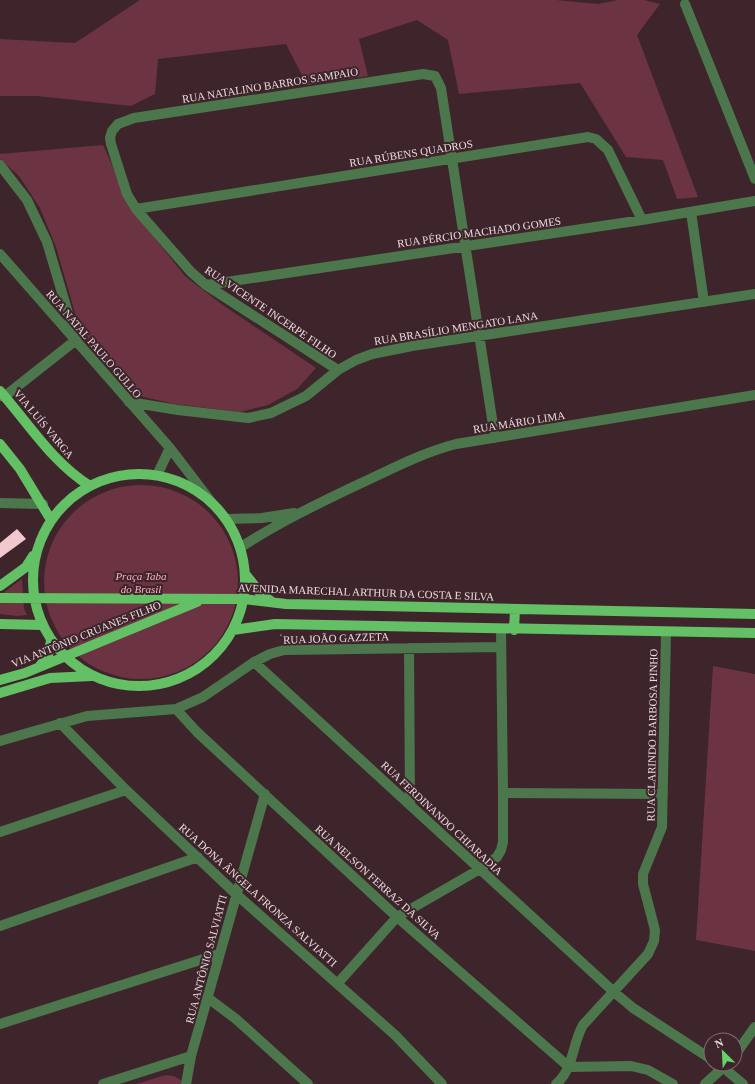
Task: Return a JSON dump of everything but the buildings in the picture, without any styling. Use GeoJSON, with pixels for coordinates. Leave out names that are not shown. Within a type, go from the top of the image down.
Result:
{"type":"FeatureCollection","features":[{"type":"Feature","properties":{"kind":"main road","name":"VIA LUÍS VARGA"},"geometry":{"type":"LineString","coordinates":[[2,394],[52,456],[74,476],[90,486]]}},
{"type":"Feature","properties":{"kind":"main road"},"geometry":{"type":"LineString","coordinates":[[0,444],[20,469],[43,504],[51,520]]}},
{"type":"Feature","properties":{"kind":"main road"},"geometry":{"type":"LineString","coordinates":[[0,586],[26,567],[37,549],[51,520],[75,495],[90,486],[123,475],[157,475],[178,481],[196,490],[212,503],[226,519],[241,547],[246,575],[244,599],[233,630],[223,645],[197,670],[181,678],[158,685],[128,686],[110,683],[83,671],[63,655],[51,641],[42,625],[34,598],[33,573],[37,549]]}},
{"type":"Feature","properties":{"kind":"main road"},"geometry":{"type":"LineString","coordinates":[[246,575],[261,594],[273,602]]}},
{"type":"Feature","properties":{"kind":"main road","name":"AVENIDA MARECHAL ARTHUR DA COSTA E SILVA"},"geometry":{"type":"LineString","coordinates":[[0,598],[244,599],[286,604],[755,614]]}},
{"type":"Feature","properties":{"kind":"main road","name":"VIA ANTÔNIO CRUANES FILHO"},"geometry":{"type":"LineString","coordinates":[[0,680],[40,666],[63,655],[203,600]]}},
{"type":"Feature","properties":{"kind":"main road"},"geometry":{"type":"LineString","coordinates":[[514,630],[515,609]]}},
{"type":"Feature","properties":{"kind":"main road"},"geometry":{"type":"LineString","coordinates":[[0,624],[42,625]]}},
{"type":"Feature","properties":{"kind":"main road"},"geometry":{"type":"LineString","coordinates":[[233,630],[275,624],[666,633],[755,633]]}},
{"type":"Feature","properties":{"kind":"main road"},"geometry":{"type":"LineString","coordinates":[[740,633],[755,638]]}},
{"type":"Feature","properties":{"kind":"main road"},"geometry":{"type":"LineString","coordinates":[[40,666],[48,656],[51,641]]}},
{"type":"Feature","properties":{"kind":"main road"},"geometry":{"type":"LineString","coordinates":[[0,693],[50,678],[94,676]]}},
{"type":"Feature","properties":{"kind":"street"},"geometry":{"type":"LineString","coordinates":[[685,4],[755,180]]}},
{"type":"Feature","properties":{"kind":"street","name":"RUA NATALINO BARROS SAMPAIO"},"geometry":{"type":"LineString","coordinates":[[112,131],[124,120],[134,118],[423,74],[435,76],[441,88],[452,158]]}},
{"type":"Feature","properties":{"kind":"street","name":"RUA VICENTE INCERPE FILHO"},"geometry":{"type":"LineString","coordinates":[[112,131],[110,144],[127,194],[136,209],[191,272],[206,285],[338,370]]}},
{"type":"Feature","properties":{"kind":"street","name":"RUA RÚBENS QUADROS"},"geometry":{"type":"LineString","coordinates":[[136,209],[588,137],[596,138],[608,150],[642,220]]}},
{"type":"Feature","properties":{"kind":"street"},"geometry":{"type":"LineString","coordinates":[[452,158],[480,336],[494,438]]}},
{"type":"Feature","properties":{"kind":"street"},"geometry":{"type":"LineString","coordinates":[[0,165],[27,200],[47,242],[76,340],[2,394]]}},
{"type":"Feature","properties":{"kind":"street","name":"RUA PÉRCIO MACHADO GOMES"},"geometry":{"type":"LineString","coordinates":[[206,285],[466,247],[755,201]]}},
{"type":"Feature","properties":{"kind":"street"},"geometry":{"type":"LineString","coordinates":[[691,212],[704,302]]}},
{"type":"Feature","properties":{"kind":"street","name":"RUA NATAL PAULO GULLO"},"geometry":{"type":"LineString","coordinates":[[0,254],[170,448],[212,503]]}},
{"type":"Feature","properties":{"kind":"street","name":"RUA BRASÍLIO MENGATO LANA"},"geometry":{"type":"LineString","coordinates":[[129,402],[178,410],[248,418],[271,412],[306,396],[338,370],[372,354],[412,346],[755,294]]}},
{"type":"Feature","properties":{"kind":"street","name":"RUA MÁRIO LIMA"},"geometry":{"type":"LineString","coordinates":[[241,547],[300,513],[422,455],[456,444],[755,395]]}},
{"type":"Feature","properties":{"kind":"street"},"geometry":{"type":"LineString","coordinates":[[157,475],[170,448]]}},
{"type":"Feature","properties":{"kind":"street"},"geometry":{"type":"LineString","coordinates":[[0,503],[43,504]]}},
{"type":"Feature","properties":{"kind":"street","name":"RUA MÁRIO LIMA"},"geometry":{"type":"LineString","coordinates":[[226,519],[262,518],[300,513]]}},
{"type":"Feature","properties":{"kind":"street"},"geometry":{"type":"LineString","coordinates":[[338,983],[397,917],[480,869],[497,856],[501,850],[503,842],[503,793],[500,647],[501,629]]}},
{"type":"Feature","properties":{"kind":"street","name":"RUA CLARINDO BARBOSA PINHO"},"geometry":{"type":"LineString","coordinates":[[569,1067],[578,1034],[583,1025],[648,954],[654,941],[655,930],[643,884],[643,874],[662,827],[666,633]]}},
{"type":"Feature","properties":{"kind":"street","name":"RUA JOÃO GAZZETA"},"geometry":{"type":"LineString","coordinates":[[0,741],[86,716],[176,708],[202,697],[254,662],[270,654],[288,650],[500,647]]}},
{"type":"Feature","properties":{"kind":"street"},"geometry":{"type":"LineString","coordinates":[[408,648],[410,805]]}},
{"type":"Feature","properties":{"kind":"street","name":"RUA FERDINANDO CHIARADIA"},"geometry":{"type":"LineString","coordinates":[[254,662],[614,992],[633,1008],[703,1054]]}},
{"type":"Feature","properties":{"kind":"street","name":"RUA NELSON FERRAZ DA SILVA"},"geometry":{"type":"LineString","coordinates":[[176,708],[197,732],[397,917],[569,1067]]}},
{"type":"Feature","properties":{"kind":"street","name":"RUA DONA ÂNGELA FRONZA SALVIATTI"},"geometry":{"type":"LineString","coordinates":[[60,723],[126,790],[236,894],[395,1035],[442,1084]]}},
{"type":"Feature","properties":{"kind":"street"},"geometry":{"type":"LineString","coordinates":[[0,832],[126,790]]}},
{"type":"Feature","properties":{"kind":"street"},"geometry":{"type":"LineString","coordinates":[[503,793],[663,794]]}},
{"type":"Feature","properties":{"kind":"street","name":"RUA ANTÔNIO SALVIATTI"},"geometry":{"type":"LineString","coordinates":[[186,1084],[191,1056],[265,794]]}},
{"type":"Feature","properties":{"kind":"street"},"geometry":{"type":"LineString","coordinates":[[0,926],[198,857]]}},
{"type":"Feature","properties":{"kind":"street"},"geometry":{"type":"LineString","coordinates":[[0,1024],[219,954]]}},
{"type":"Feature","properties":{"kind":"street"},"geometry":{"type":"LineString","coordinates":[[208,998],[236,1019],[308,1084]]}},
{"type":"Feature","properties":{"kind":"street"},"geometry":{"type":"LineString","coordinates":[[743,1044],[755,1027]]}},
{"type":"Feature","properties":{"kind":"street"},"geometry":{"type":"LineString","coordinates":[[103,1084],[191,1056]]}},
{"type":"Feature","properties":{"kind":"street"},"geometry":{"type":"LineString","coordinates":[[556,1084],[561,1080],[569,1067],[631,1066],[648,1070],[673,1084]]}},
{"type":"Feature","properties":{"kind":"street"},"geometry":{"type":"LineString","coordinates":[[705,1084],[716,1072]]}},
{"type":"Feature","properties":{"kind":"street"},"geometry":{"type":"LineString","coordinates":[[730,1072],[743,1084]]}},
{"type":"Feature","properties":{"kind":"path"},"geometry":{"type":"LineString","coordinates":[[274,632],[287,637],[288,650]]}},
{"type":"Feature","properties":{"kind":"green space"},"geometry":{"type":"Polygon","coordinates":[[[140,0],[556,0],[598,4],[618,0],[644,0],[660,4],[637,35],[698,197],[677,199],[663,160],[626,157],[580,83],[459,94],[448,40],[417,20],[359,39],[368,76],[307,85],[286,44],[158,59],[155,94],[131,106],[37,96],[0,96],[0,39],[75,43],[140,0]]]}},
{"type":"Feature","properties":{"kind":"green space"},"geometry":{"type":"Polygon","coordinates":[[[103,145],[134,212],[185,276],[220,303],[316,368],[297,389],[268,405],[240,412],[174,404],[140,396],[82,337],[56,247],[40,208],[19,176],[0,159],[0,154],[103,145]]]}},
{"type":"Feature","properties":{"kind":"green space","name":"Praça Taba do Brasil"},"geometry":{"type":"Polygon","coordinates":[[[131,485],[151,485],[169,489],[187,496],[210,513],[222,528],[231,545],[238,572],[238,592],[231,619],[222,636],[210,651],[195,663],[178,672],[151,679],[131,679],[113,675],[95,668],[79,657],[66,644],[55,628],[48,610],[44,592],[44,572],[48,554],[55,536],[66,520],[79,507],[95,496],[113,489],[131,485]]]}},
{"type":"Feature","properties":{"kind":"green space"},"geometry":{"type":"Polygon","coordinates":[[[22,579],[24,609],[27,615],[17,616],[0,614],[0,595],[22,579]]]}},
{"type":"Feature","properties":{"kind":"green space"},"geometry":{"type":"Polygon","coordinates":[[[713,666],[755,674],[755,951],[696,940],[713,666]]]}},
{"type":"Feature","properties":{"kind":"green space"},"geometry":{"type":"Polygon","coordinates":[[[166,1075],[174,1076],[181,1080],[182,1084],[136,1084],[166,1075]]]}}]}
